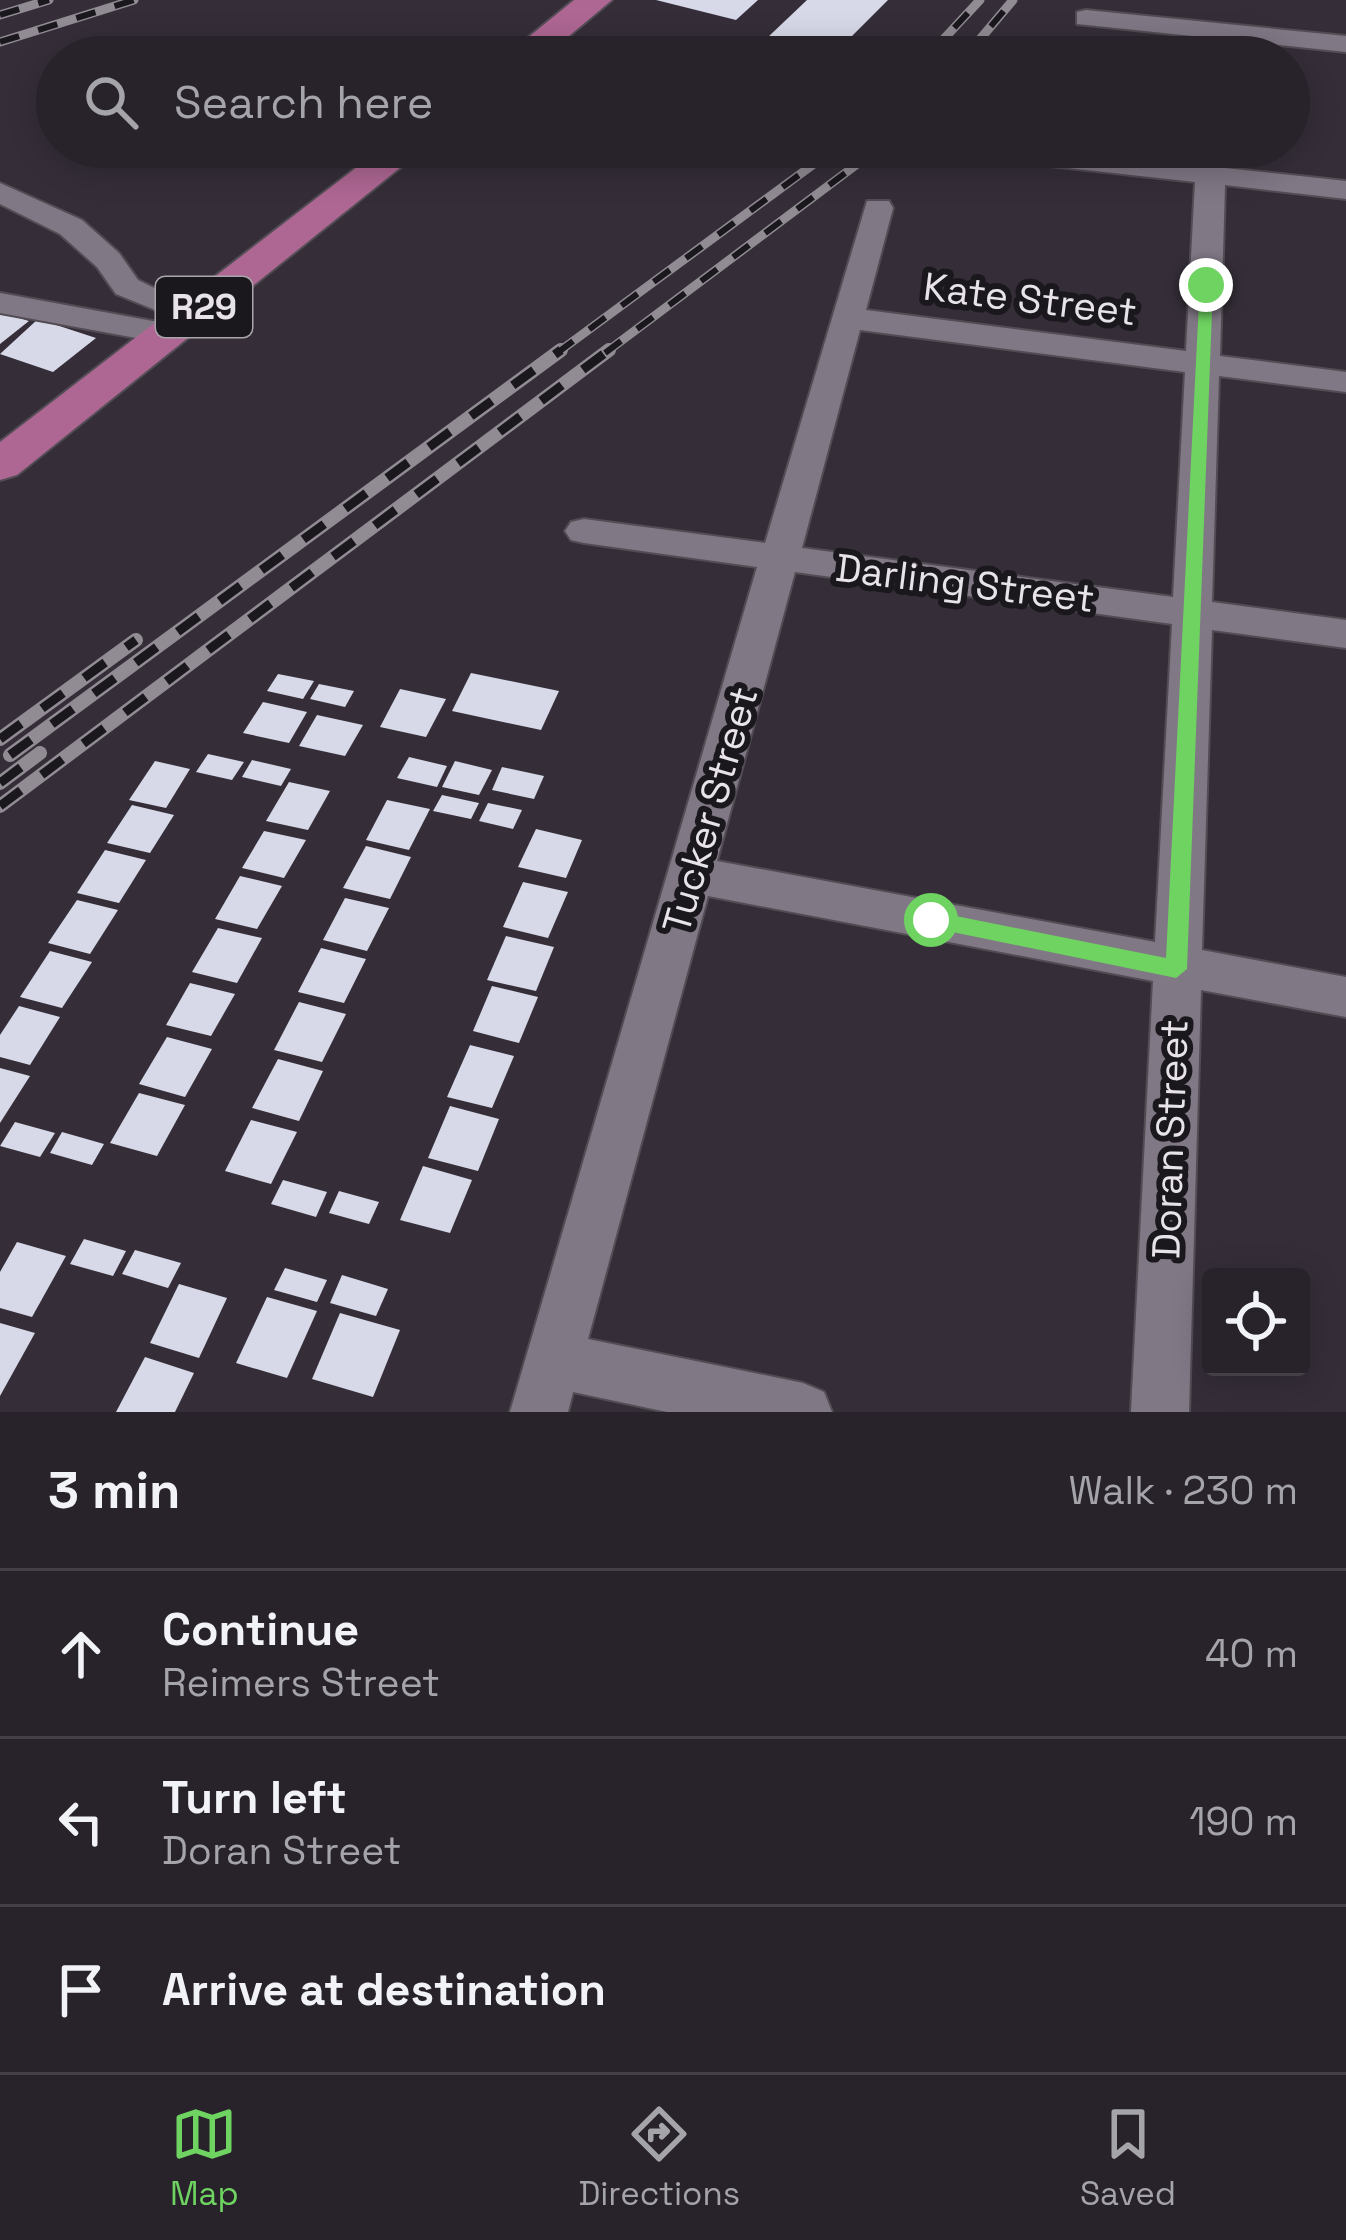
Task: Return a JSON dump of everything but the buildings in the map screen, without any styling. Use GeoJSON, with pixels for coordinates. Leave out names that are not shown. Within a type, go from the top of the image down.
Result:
{"type":"FeatureCollection","features":[{"type":"Feature","properties":{"kind":"main road"},"geometry":{"type":"LineString","coordinates":[[549,36],[595,0]]}},
{"type":"Feature","properties":{"kind":"main road","name":"R29"},"geometry":{"type":"LineString","coordinates":[[0,465],[379,168]]}},
{"type":"Feature","properties":{"kind":"street"},"geometry":{"type":"LineString","coordinates":[[1220,36],[1221,0]]}},
{"type":"Feature","properties":{"kind":"street"},"geometry":{"type":"LineString","coordinates":[[1086,18],[1179,36]]}},
{"type":"Feature","properties":{"kind":"street"},"geometry":{"type":"LineString","coordinates":[[1310,44],[1346,44]]}},
{"type":"Feature","properties":{"kind":"street","name":"Doran Street"},"geometry":{"type":"LineString","coordinates":[[1160,1412],[1210,168]]}},
{"type":"Feature","properties":{"kind":"street"},"geometry":{"type":"LineString","coordinates":[[1243,168],[1346,190]]}},
{"type":"Feature","properties":{"kind":"street"},"geometry":{"type":"LineString","coordinates":[[0,192],[70,227],[108,260],[127,287],[181,324]]}},
{"type":"Feature","properties":{"kind":"street","name":"Tucker Street"},"geometry":{"type":"LineString","coordinates":[[546,1386],[878,208]]}},
{"type":"Feature","properties":{"kind":"street"},"geometry":{"type":"LineString","coordinates":[[0,303],[181,324]]}},
{"type":"Feature","properties":{"kind":"street","name":"Kate Street"},"geometry":{"type":"LineString","coordinates":[[847,318],[1346,382]]}},
{"type":"Feature","properties":{"kind":"street","name":"Darling Street"},"geometry":{"type":"LineString","coordinates":[[584,531],[1346,634]]}},
{"type":"Feature","properties":{"kind":"street"},"geometry":{"type":"LineString","coordinates":[[693,875],[1176,969],[1346,997]]}},
{"type":"Feature","properties":{"kind":"street"},"geometry":{"type":"LineString","coordinates":[[546,1386],[802,1412]]}},
{"type":"Feature","properties":{"kind":"railway"},"geometry":{"type":"LineString","coordinates":[[0,15],[49,0]]}},
{"type":"Feature","properties":{"kind":"railway"},"geometry":{"type":"LineString","coordinates":[[0,42],[134,0]]}},
{"type":"Feature","properties":{"kind":"railway"},"geometry":{"type":"LineString","coordinates":[[947,36],[980,0]]}},
{"type":"Feature","properties":{"kind":"railway"},"geometry":{"type":"LineString","coordinates":[[983,36],[1013,0]]}},
{"type":"Feature","properties":{"kind":"railway"},"geometry":{"type":"LineString","coordinates":[[557,353],[808,168]]}},
{"type":"Feature","properties":{"kind":"railway"},"geometry":{"type":"LineString","coordinates":[[605,353],[852,168]]}},
{"type":"Feature","properties":{"kind":"railway"},"geometry":{"type":"LineString","coordinates":[[10,755],[561,350]]}},
{"type":"Feature","properties":{"kind":"railway"},"geometry":{"type":"LineString","coordinates":[[0,806],[609,350]]}},
{"type":"Feature","properties":{"kind":"railway"},"geometry":{"type":"LineString","coordinates":[[0,739],[136,640]]}},
{"type":"Feature","properties":{"kind":"railway"},"geometry":{"type":"LineString","coordinates":[[0,783],[40,753]]}},
{"type":"Feature","properties":{"kind":"route"},"geometry":{"type":"LineString","coordinates":[[931,920],[1176,969],[1206,285]]}}]}
